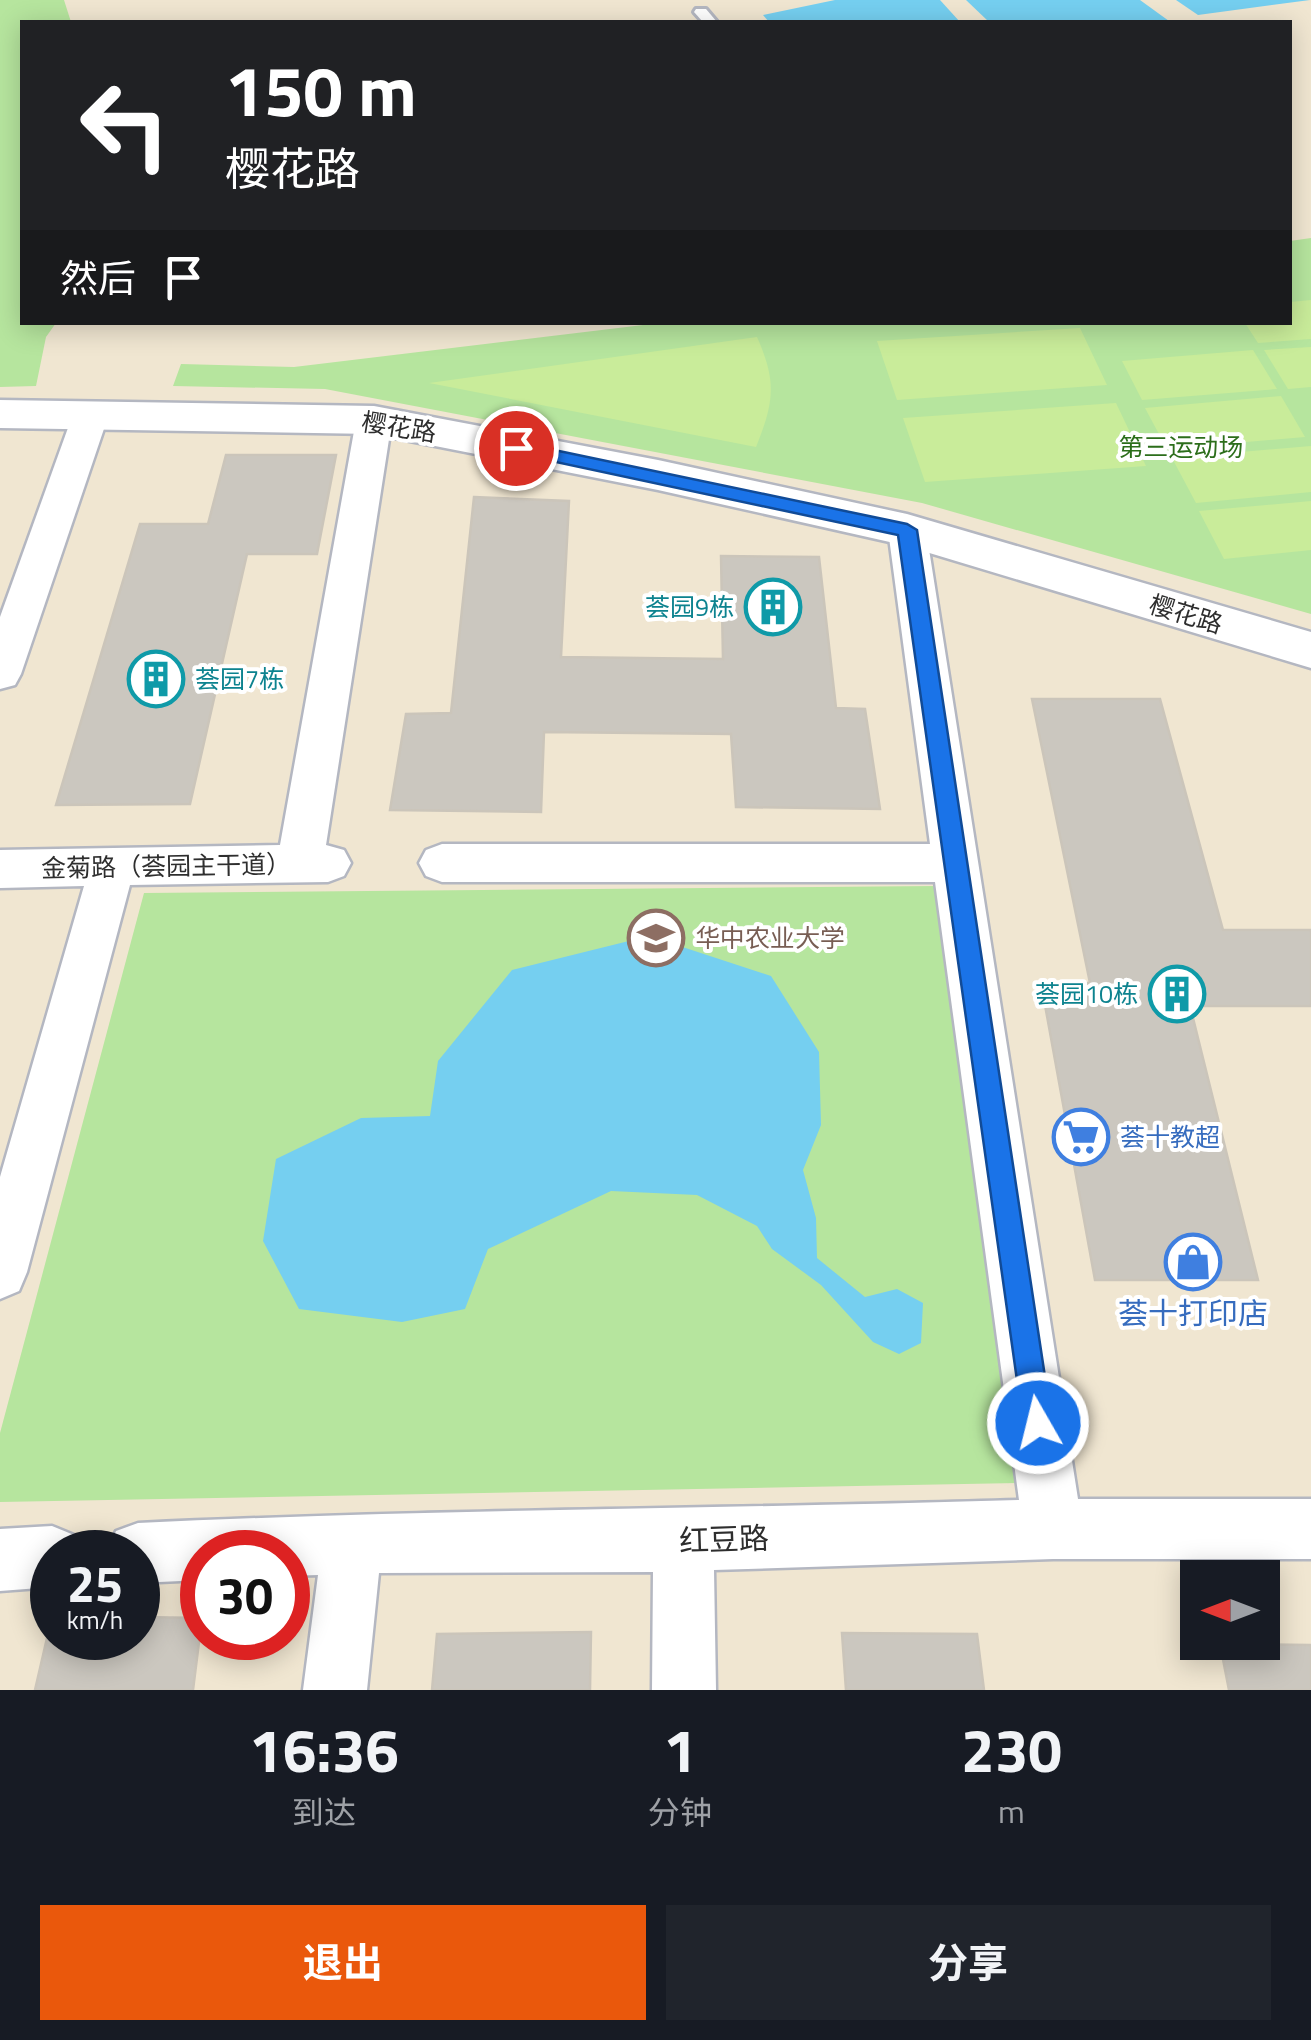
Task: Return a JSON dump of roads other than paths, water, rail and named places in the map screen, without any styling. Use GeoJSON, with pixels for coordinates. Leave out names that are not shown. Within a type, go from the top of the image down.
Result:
{"type":"FeatureCollection","features":[{"type":"Feature","properties":{"kind":"street","name":"樱花路"},"geometry":{"type":"LineString","coordinates":[[0,414],[374,420],[658,475],[907,530],[1311,650]]}},
{"type":"Feature","properties":{"kind":"street"},"geometry":{"type":"LineString","coordinates":[[0,674],[91,414]]}},
{"type":"Feature","properties":{"kind":"street","name":"金菊路（荟园主干道）"},"geometry":{"type":"LineString","coordinates":[[0,870],[316,863],[374,420]]}},
{"type":"Feature","properties":{"kind":"street"},"geometry":{"type":"LineString","coordinates":[[907,530],[1053,1529]]}},
{"type":"Feature","properties":{"kind":"street"},"geometry":{"type":"LineString","coordinates":[[442,863],[956,863]]}},
{"type":"Feature","properties":{"kind":"street"},"geometry":{"type":"LineString","coordinates":[[0,1272],[112,867]]}},
{"type":"Feature","properties":{"kind":"street","name":"红豆路"},"geometry":{"type":"LineString","coordinates":[[160,1552],[352,1543],[683,1541],[1053,1529],[1311,1529]]}},
{"type":"Feature","properties":{"kind":"street"},"geometry":{"type":"LineString","coordinates":[[683,1541],[684,1690]]}},
{"type":"Feature","properties":{"kind":"street"},"geometry":{"type":"LineString","coordinates":[[334,1690],[352,1543]]}},
{"type":"Feature","properties":{"kind":"street"},"geometry":{"type":"LineString","coordinates":[[0,1560],[30,1558]]}},
{"type":"Feature","properties":{"kind":"water"},"geometry":{"type":"Polygon","coordinates":[[[835,0],[940,0],[958,20],[767,20],[763,15],[835,0]]]}},
{"type":"Feature","properties":{"kind":"water"},"geometry":{"type":"Polygon","coordinates":[[[966,0],[1140,0],[1168,20],[987,20],[966,0]]]}},
{"type":"Feature","properties":{"kind":"water"},"geometry":{"type":"Polygon","coordinates":[[[1176,0],[1310,0],[1198,15],[1176,0]]]}},
{"type":"Feature","properties":{"kind":"water"},"geometry":{"type":"Polygon","coordinates":[[[649,936],[771,976],[819,1052],[821,1125],[803,1170],[816,1218],[817,1258],[865,1297],[897,1289],[923,1303],[921,1343],[899,1354],[873,1342],[821,1285],[772,1249],[757,1226],[697,1195],[611,1191],[488,1249],[465,1309],[402,1322],[299,1309],[263,1241],[276,1159],[361,1118],[430,1116],[438,1061],[512,970],[649,936]]]}},
{"type":"Feature","properties":{"kind":"place","name":"荟园9栋"},"geometry":{"type":"Point","coordinates":[773,607]}},
{"type":"Feature","properties":{"kind":"place","name":"荟园7栋"},"geometry":{"type":"Point","coordinates":[156,679]}},
{"type":"Feature","properties":{"kind":"place","name":"华中农业大学"},"geometry":{"type":"Point","coordinates":[656,938]}},
{"type":"Feature","properties":{"kind":"place","name":"荟园10栋"},"geometry":{"type":"Point","coordinates":[1177,994]}},
{"type":"Feature","properties":{"kind":"place","name":"荟十教超"},"geometry":{"type":"Point","coordinates":[1081,1137]}},
{"type":"Feature","properties":{"kind":"place","name":"荟十打印店"},"geometry":{"type":"Point","coordinates":[1193,1262]}},
{"type":"Feature","properties":{"kind":"park label","name":"第三运动场"},"geometry":{"type":"Point","coordinates":[1181,447]}}]}
